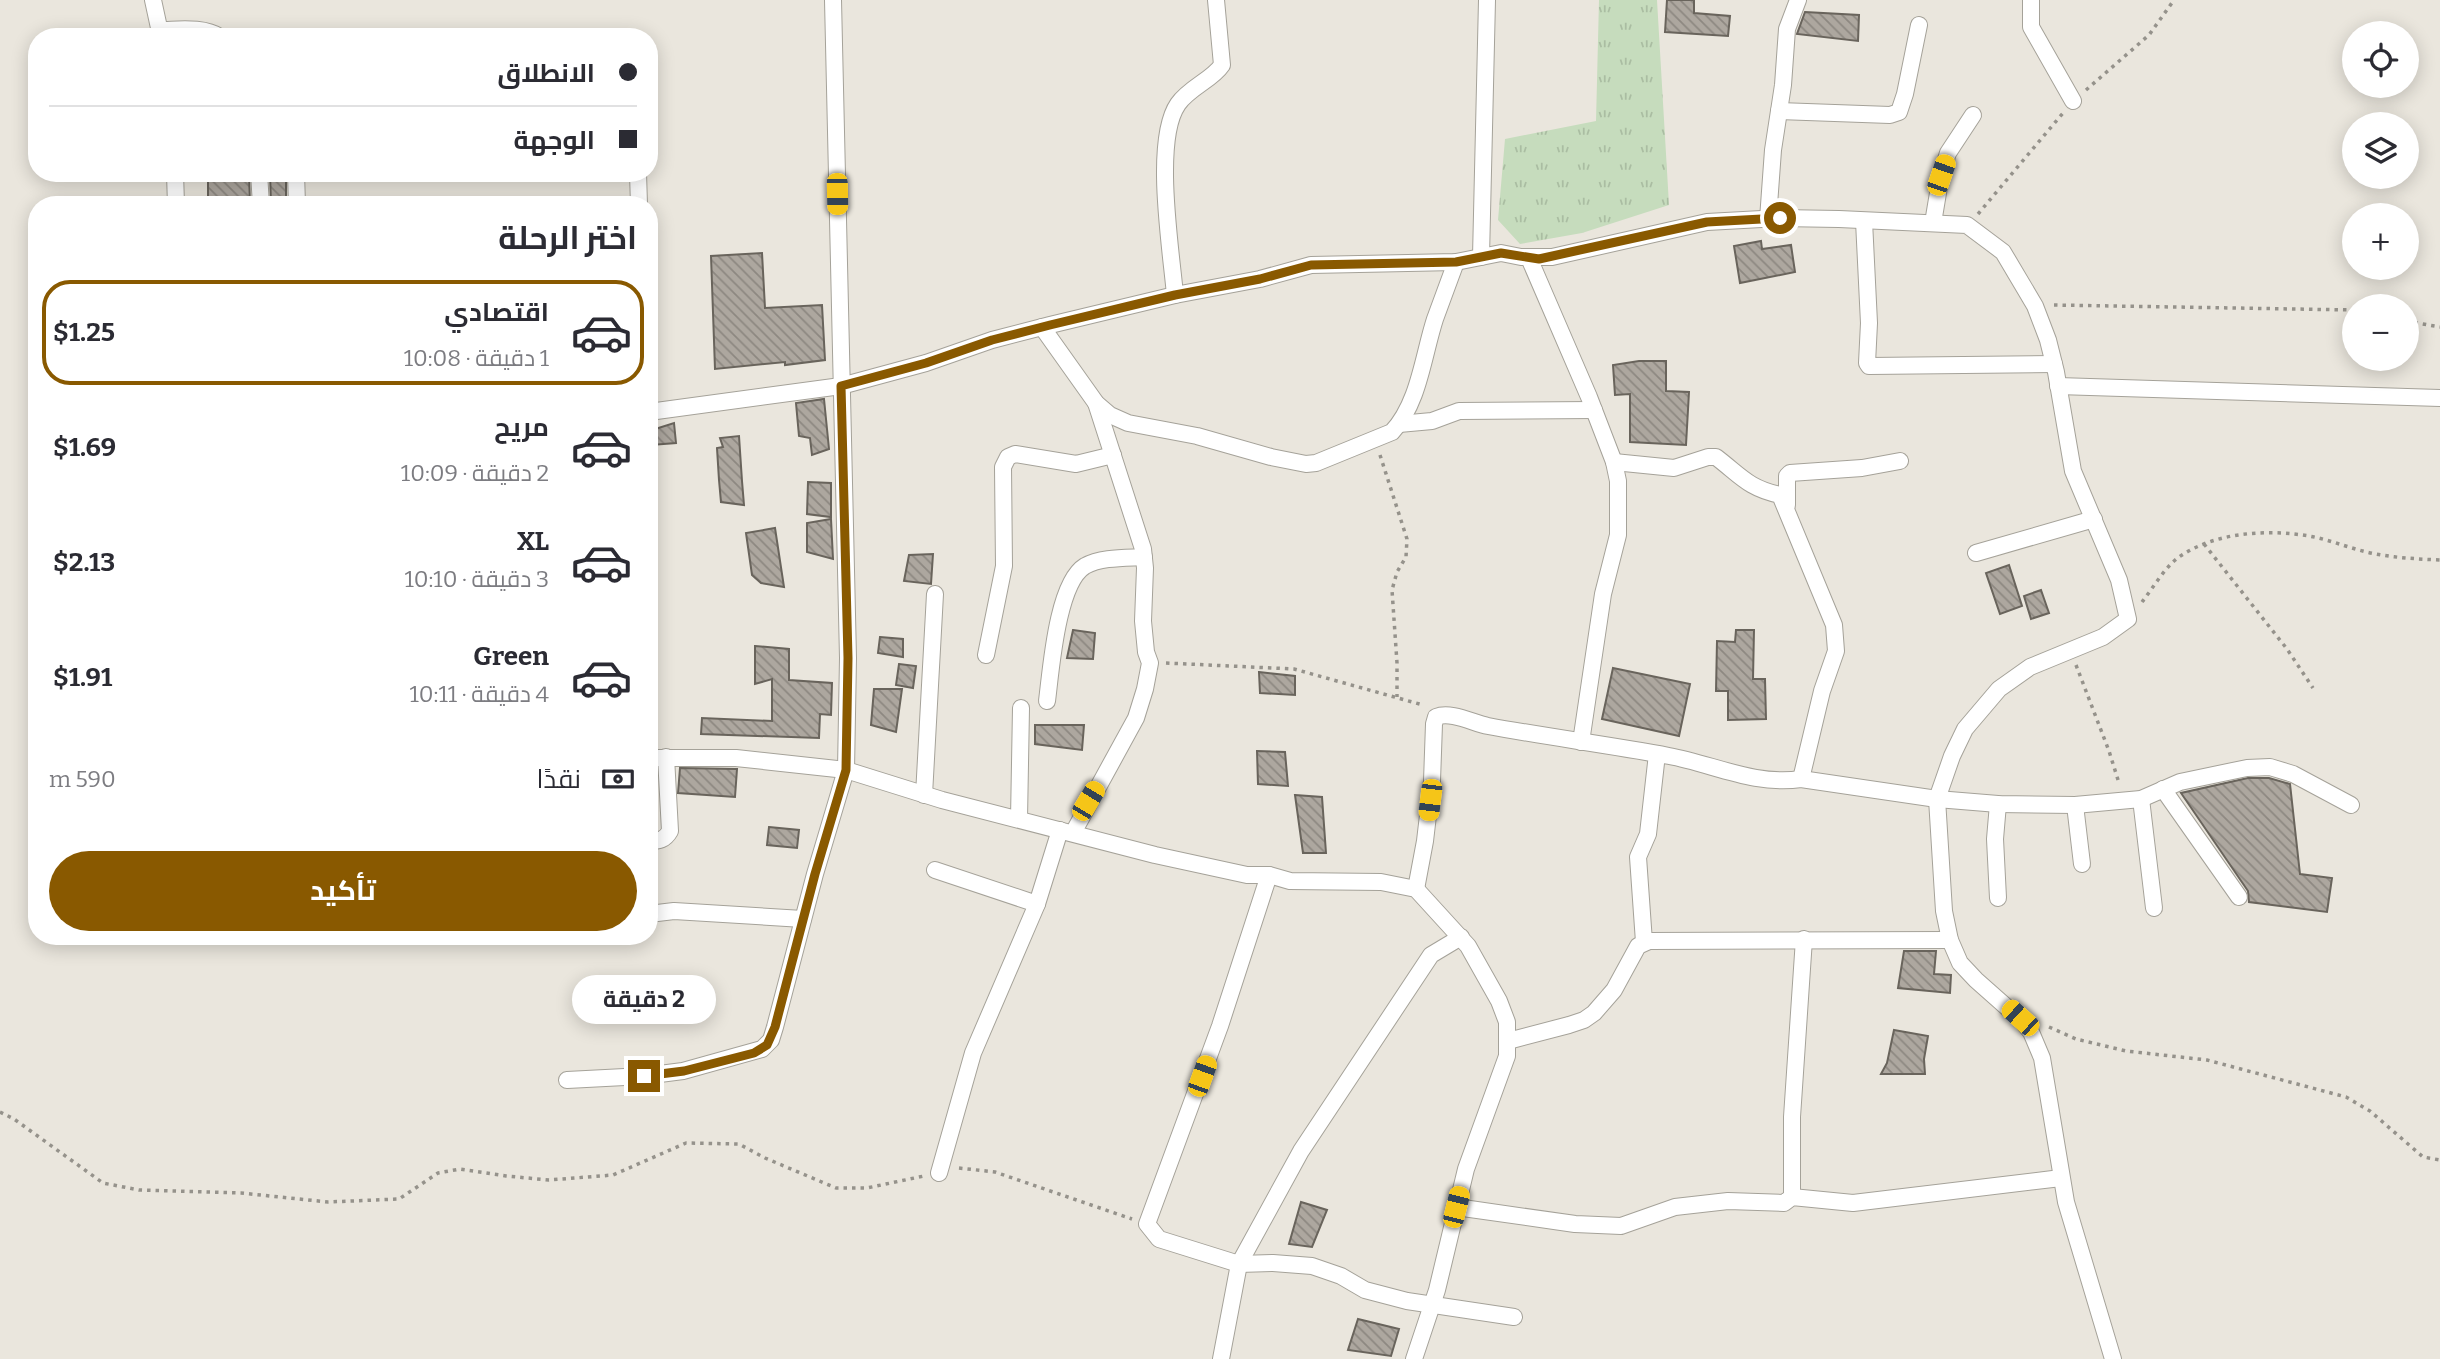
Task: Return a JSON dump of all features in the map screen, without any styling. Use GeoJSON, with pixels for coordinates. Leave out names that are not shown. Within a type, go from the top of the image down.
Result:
{"type":"FeatureCollection","features":[{"type":"Feature","properties":{"kind":"street"},"geometry":{"type":"LineString","coordinates":[[153,0],[159,28]]}},
{"type":"Feature","properties":{"kind":"street"},"geometry":{"type":"LineString","coordinates":[[567,1080],[666,1074],[762,1049],[771,1040],[846,770],[848,658],[833,0]]}},
{"type":"Feature","properties":{"kind":"street"},"geometry":{"type":"LineString","coordinates":[[1175,295],[1164,155],[1168,124],[1177,105],[1193,87],[1218,71],[1222,65],[1216,0]]}},
{"type":"Feature","properties":{"kind":"street"},"geometry":{"type":"LineString","coordinates":[[1481,257],[1487,0]]}},
{"type":"Feature","properties":{"kind":"street"},"geometry":{"type":"LineString","coordinates":[[1768,219],[1787,29],[1798,0]]}},
{"type":"Feature","properties":{"kind":"street"},"geometry":{"type":"LineString","coordinates":[[2031,0],[2031,27],[2073,100]]}},
{"type":"Feature","properties":{"kind":"street"},"geometry":{"type":"LineString","coordinates":[[1779,111],[1890,115],[1899,112],[1919,25]]}},
{"type":"Feature","properties":{"kind":"street"},"geometry":{"type":"LineString","coordinates":[[1933,223],[1941,175],[1948,153],[1973,116]]}},
{"type":"Feature","properties":{"kind":"street"},"geometry":{"type":"LineString","coordinates":[[658,411],[841,386],[1042,327],[1175,295],[1260,279],[1311,265],[1456,262],[1501,253],[1529,258],[1552,257],[1707,222],[1768,219],[1967,225],[1987,238],[2003,252],[2035,306],[2054,364],[2073,471],[2119,580],[2128,619],[2103,637],[2030,667],[1999,689],[1965,729],[1937,799],[1944,911],[1950,940],[1960,963],[2028,1029],[2042,1058],[2066,1202],[2113,1359]]}},
{"type":"Feature","properties":{"kind":"street"},"geometry":{"type":"LineString","coordinates":[[1864,221],[1869,366],[2054,364]]}},
{"type":"Feature","properties":{"kind":"street"},"geometry":{"type":"LineString","coordinates":[[1529,258],[1558,320],[1594,410],[1614,462],[1619,492],[1618,535],[1603,594],[1581,743]]}},
{"type":"Feature","properties":{"kind":"street"},"geometry":{"type":"LineString","coordinates":[[1042,327],[1096,403],[1111,415],[1128,423],[1197,436],[1298,463],[1316,463],[1375,440],[1392,432],[1399,424],[1415,388],[1456,262]]}},
{"type":"Feature","properties":{"kind":"street"},"geometry":{"type":"LineString","coordinates":[[2059,386],[2440,398]]}},
{"type":"Feature","properties":{"kind":"street"},"geometry":{"type":"LineString","coordinates":[[939,1173],[973,1053],[1066,831],[1136,718],[1145,689],[1150,663],[1146,652],[1143,621],[1144,558],[1096,403]]}},
{"type":"Feature","properties":{"kind":"street"},"geometry":{"type":"LineString","coordinates":[[1399,424],[1432,421],[1459,411],[1594,410]]}},
{"type":"Feature","properties":{"kind":"street"},"geometry":{"type":"LineString","coordinates":[[986,656],[1004,566],[1003,467],[1008,457],[1015,454],[1076,464],[1113,455]]}},
{"type":"Feature","properties":{"kind":"street"},"geometry":{"type":"LineString","coordinates":[[1614,462],[1674,468],[1716,457],[1742,480],[1764,491],[1780,495],[1834,625],[1836,651],[1822,691],[1801,779]]}},
{"type":"Feature","properties":{"kind":"street"},"geometry":{"type":"LineString","coordinates":[[1787,507],[1787,477],[1790,473],[1862,468],[1900,461]]}},
{"type":"Feature","properties":{"kind":"street"},"geometry":{"type":"LineString","coordinates":[[1976,553],[2094,519]]}},
{"type":"Feature","properties":{"kind":"street"},"geometry":{"type":"LineString","coordinates":[[1047,701],[1060,614],[1071,583],[1083,567],[1110,560],[1144,558]]}},
{"type":"Feature","properties":{"kind":"street"},"geometry":{"type":"LineString","coordinates":[[924,795],[935,594]]}},
{"type":"Feature","properties":{"kind":"street"},"geometry":{"type":"LineString","coordinates":[[1020,820],[1021,708]]}},
{"type":"Feature","properties":{"kind":"street"},"geometry":{"type":"LineString","coordinates":[[1416,888],[1432,781],[1434,724],[1436,717],[1442,715],[1474,724],[1657,754],[1751,777],[1801,779],[1937,799],[1998,804],[2075,805],[2124,802],[2141,799],[2180,782],[2247,768],[2270,767],[2293,774],[2351,805]]}},
{"type":"Feature","properties":{"kind":"street"},"geometry":{"type":"LineString","coordinates":[[1644,942],[1638,857],[1648,834],[1657,754]]}},
{"type":"Feature","properties":{"kind":"street"},"geometry":{"type":"LineString","coordinates":[[658,757],[736,758],[846,770],[924,795],[1247,876],[1269,875],[1290,881],[1381,882],[1416,888],[1461,937],[1499,1001],[1507,1021],[1508,1041],[1507,1056],[1466,1169],[1432,1306],[1414,1359]]}},
{"type":"Feature","properties":{"kind":"street"},"geometry":{"type":"LineString","coordinates":[[658,841],[666,838],[670,831],[666,757]]}},
{"type":"Feature","properties":{"kind":"street"},"geometry":{"type":"LineString","coordinates":[[2164,789],[2239,897]]}},
{"type":"Feature","properties":{"kind":"street"},"geometry":{"type":"LineString","coordinates":[[2141,799],[2154,908]]}},
{"type":"Feature","properties":{"kind":"street"},"geometry":{"type":"LineString","coordinates":[[1998,804],[1995,839],[1998,898]]}},
{"type":"Feature","properties":{"kind":"street"},"geometry":{"type":"LineString","coordinates":[[2075,805],[2082,864]]}},
{"type":"Feature","properties":{"kind":"street"},"geometry":{"type":"LineString","coordinates":[[935,870],[1037,904]]}},
{"type":"Feature","properties":{"kind":"street"},"geometry":{"type":"LineString","coordinates":[[1269,875],[1220,1026],[1147,1224],[1158,1239],[1239,1264],[1312,1266],[1341,1276],[1365,1290],[1432,1306],[1514,1317]]}},
{"type":"Feature","properties":{"kind":"street"},"geometry":{"type":"LineString","coordinates":[[658,914],[674,911],[803,919]]}},
{"type":"Feature","properties":{"kind":"street"},"geometry":{"type":"LineString","coordinates":[[1221,1359],[1239,1264],[1301,1151],[1431,955],[1461,937]]}},
{"type":"Feature","properties":{"kind":"street"},"geometry":{"type":"LineString","coordinates":[[1792,1198],[1792,1117],[1804,939]]}},
{"type":"Feature","properties":{"kind":"street"},"geometry":{"type":"LineString","coordinates":[[1508,1041],[1569,1026],[1594,1013],[1614,990],[1638,946],[1644,942],[1950,940]]}},
{"type":"Feature","properties":{"kind":"street"},"geometry":{"type":"LineString","coordinates":[[1456,1207],[1575,1224],[1621,1226],[1675,1207],[1728,1201],[1784,1203],[1792,1198],[1853,1203],[2062,1178]]}},
{"type":"Feature","properties":{"kind":"path"},"geometry":{"type":"LineString","coordinates":[[2035,306],[2342,310]]}},
{"type":"Feature","properties":{"kind":"path"},"geometry":{"type":"LineString","coordinates":[[2419,323],[2440,327]]}},
{"type":"Feature","properties":{"kind":"path"},"geometry":{"type":"LineString","coordinates":[[1375,440],[1407,539],[1406,557],[1397,572],[1392,590],[1397,698]]}},
{"type":"Feature","properties":{"kind":"path"},"geometry":{"type":"LineString","coordinates":[[2128,619],[2177,558],[2204,544],[2228,537],[2291,534],[2311,536],[2375,554],[2440,560]]}},
{"type":"Feature","properties":{"kind":"path"},"geometry":{"type":"LineString","coordinates":[[2204,544],[2287,649],[2313,688]]}},
{"type":"Feature","properties":{"kind":"path"},"geometry":{"type":"LineString","coordinates":[[2070,650],[2109,751],[2124,802]]}},
{"type":"Feature","properties":{"kind":"path"},"geometry":{"type":"LineString","coordinates":[[1150,663],[1294,670],[1426,706],[1442,715]]}},
{"type":"Feature","properties":{"kind":"path"},"geometry":{"type":"LineString","coordinates":[[2028,1029],[2048,1027],[2076,1039],[2126,1051],[2207,1060],[2346,1097],[2370,1111],[2423,1157],[2440,1160]]}},
{"type":"Feature","properties":{"kind":"path"},"geometry":{"type":"LineString","coordinates":[[0,1112],[25,1126],[103,1183],[139,1190],[241,1192],[327,1202],[399,1199],[438,1173],[460,1169],[506,1177],[549,1180],[613,1175],[686,1143],[739,1144],[836,1188],[867,1188],[962,1168],[995,1172],[1147,1224]]}},
{"type":"Feature","properties":{"kind":"green space"},"geometry":{"type":"Polygon","coordinates":[[[1599,0],[1657,0],[1669,205],[1582,233],[1520,244],[1498,220],[1505,139],[1596,121],[1599,0]]]}},
{"type":"Feature","properties":{"kind":"building"},"geometry":{"type":"Polygon","coordinates":[[[1667,0],[1694,0],[1694,13],[1730,16],[1728,36],[1665,32],[1667,0]]]}},
{"type":"Feature","properties":{"kind":"building"},"geometry":{"type":"Polygon","coordinates":[[[1805,12],[1859,15],[1858,41],[1797,34],[1805,12]]]}},
{"type":"Feature","properties":{"kind":"building"},"geometry":{"type":"Polygon","coordinates":[[[208,182],[249,182],[250,196],[208,196],[208,182]]]}},
{"type":"Feature","properties":{"kind":"building"},"geometry":{"type":"Polygon","coordinates":[[[270,182],[286,182],[286,196],[271,196],[270,182]]]}},
{"type":"Feature","properties":{"kind":"building"},"geometry":{"type":"Polygon","coordinates":[[[1761,241],[1762,249],[1791,245],[1795,272],[1740,283],[1734,246],[1761,241]]]}},
{"type":"Feature","properties":{"kind":"building"},"geometry":{"type":"Polygon","coordinates":[[[762,253],[765,308],[822,305],[825,360],[715,369],[711,256],[762,253]]]}},
{"type":"Feature","properties":{"kind":"building"},"geometry":{"type":"Polygon","coordinates":[[[1666,361],[1666,391],[1689,392],[1686,445],[1630,442],[1630,394],[1615,395],[1613,365],[1666,361]]]}},
{"type":"Feature","properties":{"kind":"building"},"geometry":{"type":"Polygon","coordinates":[[[824,399],[829,449],[812,455],[810,438],[799,436],[796,403],[824,399]]]}},
{"type":"Feature","properties":{"kind":"building"},"geometry":{"type":"Polygon","coordinates":[[[674,423],[676,443],[658,444],[658,428],[674,423]]]}},
{"type":"Feature","properties":{"kind":"building"},"geometry":{"type":"Polygon","coordinates":[[[739,436],[744,505],[721,502],[719,480],[717,448],[723,447],[720,438],[739,436]]]}},
{"type":"Feature","properties":{"kind":"building"},"geometry":{"type":"Polygon","coordinates":[[[808,482],[831,483],[831,517],[807,514],[808,482]]]}},
{"type":"Feature","properties":{"kind":"building"},"geometry":{"type":"Polygon","coordinates":[[[831,519],[833,559],[807,552],[807,523],[831,519]]]}},
{"type":"Feature","properties":{"kind":"building"},"geometry":{"type":"Polygon","coordinates":[[[775,528],[784,587],[761,583],[752,575],[746,533],[775,528]]]}},
{"type":"Feature","properties":{"kind":"building"},"geometry":{"type":"Polygon","coordinates":[[[933,554],[931,584],[904,581],[909,555],[933,554]]]}},
{"type":"Feature","properties":{"kind":"building"},"geometry":{"type":"Polygon","coordinates":[[[2009,565],[2022,606],[2000,614],[1986,573],[2009,565]]]}},
{"type":"Feature","properties":{"kind":"building"},"geometry":{"type":"Polygon","coordinates":[[[2041,590],[2049,613],[2031,619],[2024,596],[2041,590]]]}},
{"type":"Feature","properties":{"kind":"building"},"geometry":{"type":"Polygon","coordinates":[[[1073,630],[1095,633],[1093,659],[1067,658],[1073,630]]]}},
{"type":"Feature","properties":{"kind":"building"},"geometry":{"type":"Polygon","coordinates":[[[1736,630],[1754,630],[1753,679],[1765,679],[1766,719],[1728,720],[1728,691],[1716,691],[1717,641],[1735,642],[1736,630]]]}},
{"type":"Feature","properties":{"kind":"building"},"geometry":{"type":"Polygon","coordinates":[[[880,637],[903,639],[903,657],[878,653],[880,637]]]}},
{"type":"Feature","properties":{"kind":"building"},"geometry":{"type":"Polygon","coordinates":[[[755,646],[789,649],[789,680],[832,683],[831,715],[820,714],[819,738],[701,734],[702,718],[772,721],[772,679],[755,684],[755,646]]]}},
{"type":"Feature","properties":{"kind":"building"},"geometry":{"type":"Polygon","coordinates":[[[899,664],[916,666],[913,688],[896,685],[899,664]]]}},
{"type":"Feature","properties":{"kind":"building"},"geometry":{"type":"Polygon","coordinates":[[[1613,668],[1690,684],[1679,736],[1602,719],[1613,668]]]}},
{"type":"Feature","properties":{"kind":"building"},"geometry":{"type":"Polygon","coordinates":[[[1259,672],[1295,676],[1295,695],[1260,693],[1259,672]]]}},
{"type":"Feature","properties":{"kind":"building"},"geometry":{"type":"Polygon","coordinates":[[[874,689],[902,689],[896,732],[871,725],[874,689]]]}},
{"type":"Feature","properties":{"kind":"building"},"geometry":{"type":"Polygon","coordinates":[[[1035,725],[1084,725],[1082,750],[1035,744],[1035,725]]]}},
{"type":"Feature","properties":{"kind":"building"},"geometry":{"type":"Polygon","coordinates":[[[1257,751],[1285,752],[1288,786],[1258,784],[1257,751]]]}},
{"type":"Feature","properties":{"kind":"building"},"geometry":{"type":"Polygon","coordinates":[[[680,768],[737,769],[735,797],[678,793],[680,768]]]}},
{"type":"Feature","properties":{"kind":"building"},"geometry":{"type":"Polygon","coordinates":[[[2248,778],[2269,778],[2290,784],[2300,874],[2332,878],[2327,912],[2249,902],[2248,891],[2181,793],[2248,778]]]}},
{"type":"Feature","properties":{"kind":"building"},"geometry":{"type":"Polygon","coordinates":[[[1295,795],[1322,797],[1326,853],[1303,853],[1295,795]]]}},
{"type":"Feature","properties":{"kind":"building"},"geometry":{"type":"Polygon","coordinates":[[[769,827],[799,830],[797,848],[767,845],[769,827]]]}},
{"type":"Feature","properties":{"kind":"building"},"geometry":{"type":"Polygon","coordinates":[[[1904,951],[1936,951],[1934,974],[1951,975],[1950,993],[1898,988],[1904,951]]]}},
{"type":"Feature","properties":{"kind":"building"},"geometry":{"type":"Polygon","coordinates":[[[1894,1030],[1928,1036],[1924,1059],[1925,1074],[1881,1074],[1887,1063],[1894,1030]]]}},
{"type":"Feature","properties":{"kind":"building"},"geometry":{"type":"Polygon","coordinates":[[[1301,1202],[1327,1210],[1312,1247],[1289,1244],[1301,1202]]]}},
{"type":"Feature","properties":{"kind":"building"},"geometry":{"type":"Polygon","coordinates":[[[1358,1319],[1399,1329],[1391,1356],[1348,1350],[1358,1319]]]}},
{"type":"Feature","properties":{"kind":"route"},"geometry":{"type":"LineString","coordinates":[[644,1076],[684,1071],[754,1053],[767,1045],[775,1027],[815,874],[846,770],[848,658],[841,386],[1050,325],[1175,295],[1260,279],[1311,265],[1456,262],[1501,253],[1539,259],[1707,222],[1780,218]]}}]}
